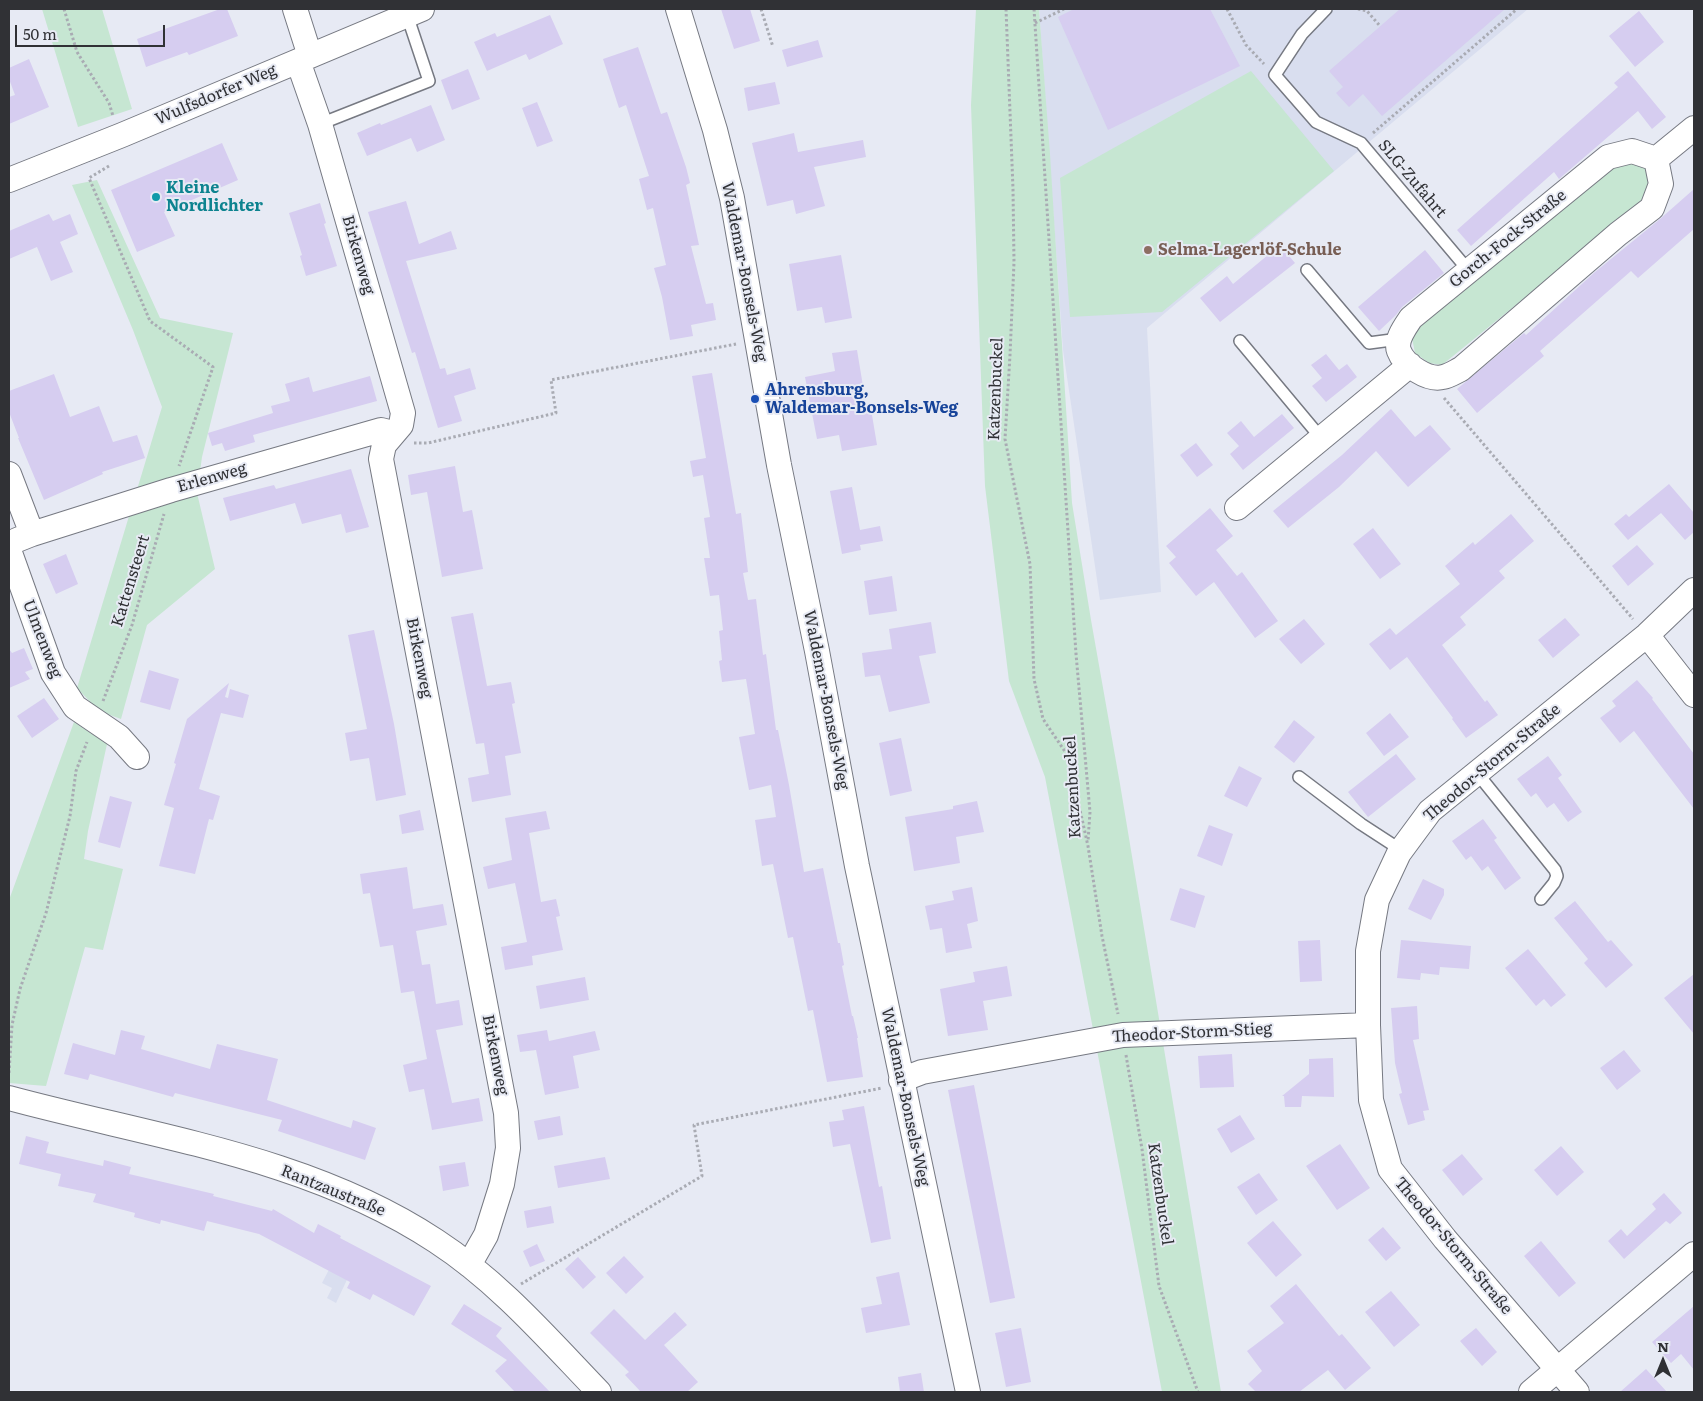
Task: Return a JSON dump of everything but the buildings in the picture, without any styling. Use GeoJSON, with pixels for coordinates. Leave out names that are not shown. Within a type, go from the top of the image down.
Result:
{"type":"FeatureCollection","features":[{"type":"Feature","properties":{"kind":"street","name":"Birkenweg"},"geometry":{"type":"LineString","coordinates":[[295,9],[304,58],[320,124],[403,413],[401,425],[384,445],[381,460],[506,1114],[508,1148],[502,1184],[486,1236],[469,1264]]}},
{"type":"Feature","properties":{"kind":"street","name":"Waldemar-Bonsels-Weg"},"geometry":{"type":"LineString","coordinates":[[678,9],[715,130],[732,198],[779,465],[818,651],[857,866],[968,1392]]}},
{"type":"Feature","properties":{"kind":"street","name":"Wulfsdorfer Weg"},"geometry":{"type":"LineString","coordinates":[[9,180],[415,12]]}},
{"type":"Feature","properties":{"kind":"street"},"geometry":{"type":"LineString","coordinates":[[1399,339],[1399,350],[1417,371],[1442,378],[1461,369],[1618,234],[1652,208],[1661,184],[1656,159],[1694,128]]}},
{"type":"Feature","properties":{"kind":"street","name":"Gorch-Fock-Straße"},"geometry":{"type":"LineString","coordinates":[[1399,339],[1411,318],[1608,157],[1632,151],[1656,159]]}},
{"type":"Feature","properties":{"kind":"street"},"geometry":{"type":"LineString","coordinates":[[1237,508],[1321,438],[1417,371]]}},
{"type":"Feature","properties":{"kind":"street","name":"Erlenweg"},"geometry":{"type":"LineString","coordinates":[[32,534],[170,490],[381,430],[393,433]]}},
{"type":"Feature","properties":{"kind":"street"},"geometry":{"type":"LineString","coordinates":[[9,474],[32,534],[9,544]]}},
{"type":"Feature","properties":{"kind":"street","name":"Ulmenweg"},"geometry":{"type":"LineString","coordinates":[[9,550],[54,673],[75,707],[119,737],[137,757]]}},
{"type":"Feature","properties":{"kind":"street","name":"Theodor-Storm-Straße"},"geometry":{"type":"LineString","coordinates":[[1577,1392],[1445,1239],[1390,1169],[1371,1100],[1368,951],[1377,900],[1401,850],[1430,811],[1647,635],[1694,590]]}},
{"type":"Feature","properties":{"kind":"street"},"geometry":{"type":"LineString","coordinates":[[1647,635],[1694,695]]}},
{"type":"Feature","properties":{"kind":"street","name":"Theodor-Storm-Stieg"},"geometry":{"type":"LineString","coordinates":[[902,1082],[922,1072],[938,1068],[1122,1035],[1368,1025]]}},
{"type":"Feature","properties":{"kind":"street","name":"Rantzaustraße"},"geometry":{"type":"LineString","coordinates":[[9,1098],[260,1162],[328,1186],[385,1211],[436,1240],[469,1264],[504,1294],[599,1392]]}},
{"type":"Feature","properties":{"kind":"street"},"geometry":{"type":"LineString","coordinates":[[1531,1392],[1694,1254]]}},
{"type":"Feature","properties":{"kind":"lane"},"geometry":{"type":"LineString","coordinates":[[1275,75],[1302,34],[1326,9]]}},
{"type":"Feature","properties":{"kind":"lane"},"geometry":{"type":"LineString","coordinates":[[320,124],[428,80],[415,12]]}},
{"type":"Feature","properties":{"kind":"lane","name":"SLG-Zufahrt"},"geometry":{"type":"LineString","coordinates":[[1275,75],[1316,122],[1361,143],[1469,271]]}},
{"type":"Feature","properties":{"kind":"lane"},"geometry":{"type":"LineString","coordinates":[[1307,270],[1369,343],[1399,339]]}},
{"type":"Feature","properties":{"kind":"lane"},"geometry":{"type":"LineString","coordinates":[[1240,341],[1321,438]]}},
{"type":"Feature","properties":{"kind":"lane"},"geometry":{"type":"LineString","coordinates":[[1477,773],[1555,870],[1557,876],[1554,883],[1541,899]]}},
{"type":"Feature","properties":{"kind":"lane"},"geometry":{"type":"LineString","coordinates":[[1299,777],[1361,824],[1401,850]]}},
{"type":"Feature","properties":{"kind":"path"},"geometry":{"type":"LineString","coordinates":[[64,9],[77,52],[109,103],[113,116]]}},
{"type":"Feature","properties":{"kind":"path"},"geometry":{"type":"LineString","coordinates":[[761,9],[773,47]]}},
{"type":"Feature","properties":{"kind":"path","name":"Katzenbuckel"},"geometry":{"type":"LineString","coordinates":[[1006,9],[1014,262],[1005,439],[1030,564],[1034,679],[1043,720],[1068,756],[1088,846],[1102,936],[1142,1149],[1159,1286],[1198,1392]]}},
{"type":"Feature","properties":{"kind":"path","name":"Katzenbuckel"},"geometry":{"type":"LineString","coordinates":[[1034,9],[1076,654],[1090,812],[1088,846]]}},
{"type":"Feature","properties":{"kind":"path"},"geometry":{"type":"LineString","coordinates":[[1035,24],[1064,9]]}},
{"type":"Feature","properties":{"kind":"path"},"geometry":{"type":"LineString","coordinates":[[1227,9],[1246,45],[1275,75]]}},
{"type":"Feature","properties":{"kind":"path"},"geometry":{"type":"LineString","coordinates":[[1358,9],[1367,11],[1380,26]]}},
{"type":"Feature","properties":{"kind":"path"},"geometry":{"type":"LineString","coordinates":[[1361,143],[1516,9]]}},
{"type":"Feature","properties":{"kind":"path","name":"Kattensteert"},"geometry":{"type":"LineString","coordinates":[[9,1073],[12,1025],[20,989],[46,913],[63,847],[70,816],[76,771],[132,625],[170,490],[213,367],[150,322],[89,178],[113,163]]}},
{"type":"Feature","properties":{"kind":"path"},"geometry":{"type":"LineString","coordinates":[[393,433],[413,443],[428,443],[556,413],[551,380],[757,340]]}},
{"type":"Feature","properties":{"kind":"path"},"geometry":{"type":"LineString","coordinates":[[1417,371],[1647,635]]}},
{"type":"Feature","properties":{"kind":"path"},"geometry":{"type":"LineString","coordinates":[[504,1294],[702,1176],[694,1124],[902,1082]]}},
{"type":"Feature","properties":{"kind":"shaded area","name":"Selma-Lagerlöf-Schule"},"geometry":{"type":"Polygon","coordinates":[[[1039,9],[1528,9],[1147,328],[1161,592],[1100,600],[1063,350],[1039,9]]]}},
{"type":"Feature","properties":{"kind":"shaded area"},"geometry":{"type":"Polygon","coordinates":[[[335,1258],[353,1267],[336,1303],[327,1298],[332,1288],[322,1283],[335,1258]]]}},
{"type":"Feature","properties":{"kind":"green space"},"geometry":{"type":"Polygon","coordinates":[[[42,9],[102,9],[132,109],[78,127],[42,9]]]}},
{"type":"Feature","properties":{"kind":"green space"},"geometry":{"type":"Polygon","coordinates":[[[976,9],[1039,9],[1072,503],[1221,1392],[1162,1392],[1045,777],[1009,681],[985,486],[971,105],[976,9]]]}},
{"type":"Feature","properties":{"kind":"green space"},"geometry":{"type":"Polygon","coordinates":[[[1251,71],[1334,171],[1162,312],[1070,317],[1060,178],[1251,71]]]}},
{"type":"Feature","properties":{"kind":"green space"},"geometry":{"type":"Polygon","coordinates":[[[1618,161],[1635,161],[1645,168],[1650,179],[1648,191],[1640,204],[1442,365],[1429,363],[1415,353],[1412,338],[1415,327],[1618,161]]]}},
{"type":"Feature","properties":{"kind":"green space"},"geometry":{"type":"Polygon","coordinates":[[[97,180],[160,318],[233,333],[202,457],[197,493],[215,569],[147,625],[121,719],[99,711],[77,688],[162,407],[133,330],[72,185],[97,180]]]}},
{"type":"Feature","properties":{"kind":"green space"},"geometry":{"type":"Polygon","coordinates":[[[74,722],[107,744],[88,831],[84,859],[123,869],[103,950],[85,947],[46,1086],[9,1083],[9,900],[74,722]]]}},
{"type":"Feature","properties":{"kind":"place","name":"Kleine Nordlichter"},"geometry":{"type":"Point","coordinates":[156,197]}},
{"type":"Feature","properties":{"kind":"place","name":"Selma-Lagerlöf-Schule"},"geometry":{"type":"Point","coordinates":[1148,250]}},
{"type":"Feature","properties":{"kind":"place","name":"Ahrensburg, Waldemar-Bonsels-Weg"},"geometry":{"type":"Point","coordinates":[755,399]}}]}
